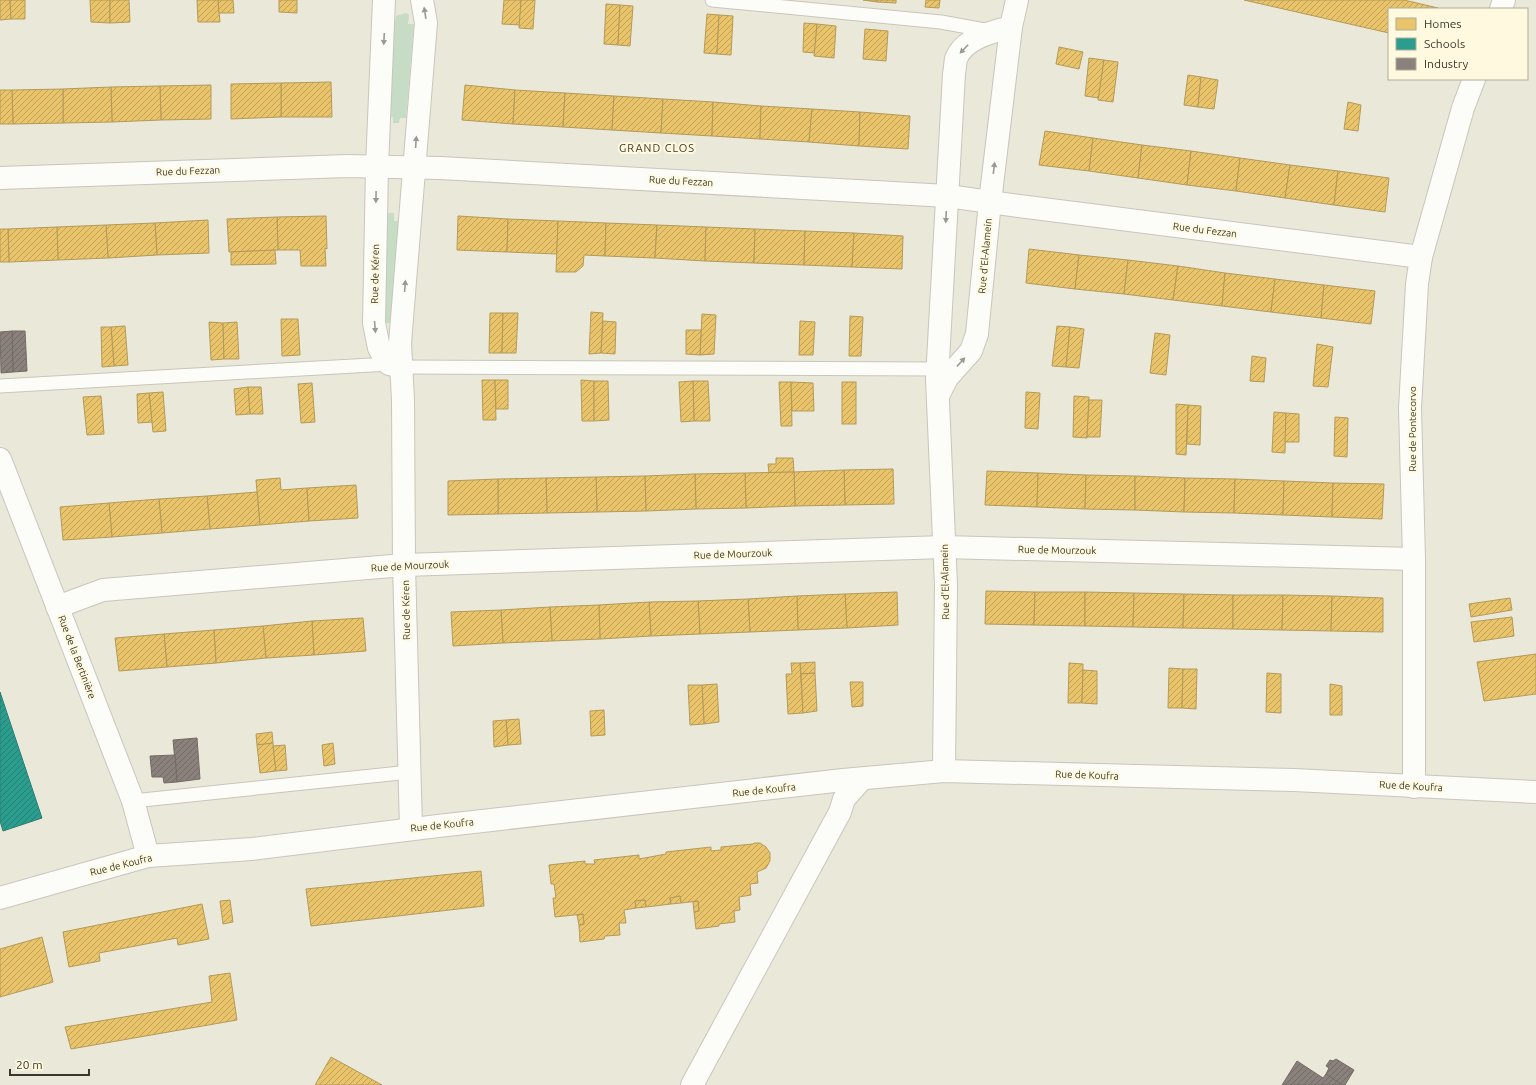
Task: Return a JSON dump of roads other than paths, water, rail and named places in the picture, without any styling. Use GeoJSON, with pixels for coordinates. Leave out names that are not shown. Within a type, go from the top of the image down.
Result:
{"type":"FeatureCollection","features":[{"type":"Feature","properties":{"kind":"street","name":"Rue de Kéren"},"geometry":{"type":"LineString","coordinates":[[384,0],[377,167],[374,323],[379,348],[396,365]]}},
{"type":"Feature","properties":{"kind":"street","name":"Rue de Kéren"},"geometry":{"type":"LineString","coordinates":[[411,829],[404,565],[396,365],[400,343],[426,22],[422,0]]}},
{"type":"Feature","properties":{"kind":"street","name":"Rue d'El-Alamein"},"geometry":{"type":"LineString","coordinates":[[939,394],[948,378],[971,350],[977,334],[990,202],[1002,29],[1017,0]]}},
{"type":"Feature","properties":{"kind":"street","name":"Rue d'El-Alamein"},"geometry":{"type":"LineString","coordinates":[[944,771],[946,585],[938,369],[954,74],[957,58],[963,48],[981,36],[1002,29]]}},
{"type":"Feature","properties":{"kind":"street","name":"Rue de Pontecorvo"},"geometry":{"type":"LineString","coordinates":[[1414,787],[1414,559],[1410,408],[1417,284],[1421,257],[1464,108],[1474,80]]}},
{"type":"Feature","properties":{"kind":"street","name":"Rue du Fezzan"},"geometry":{"type":"LineString","coordinates":[[0,178],[339,166],[377,167]]}},
{"type":"Feature","properties":{"kind":"street"},"geometry":{"type":"LineString","coordinates":[[377,167],[414,168]]}},
{"type":"Feature","properties":{"kind":"street","name":"Rue du Fezzan"},"geometry":{"type":"LineString","coordinates":[[414,168],[948,196]]}},
{"type":"Feature","properties":{"kind":"street"},"geometry":{"type":"LineString","coordinates":[[948,196],[990,202]]}},
{"type":"Feature","properties":{"kind":"street","name":"Rue du Fezzan"},"geometry":{"type":"LineString","coordinates":[[990,202],[1421,257]]}},
{"type":"Feature","properties":{"kind":"street","name":"Rue de la Bertinière"},"geometry":{"type":"LineString","coordinates":[[0,459],[134,801],[148,856]]}},
{"type":"Feature","properties":{"kind":"street","name":"Rue de Mourzouk"},"geometry":{"type":"LineString","coordinates":[[57,607],[103,590],[404,565],[944,547],[1414,559]]}},
{"type":"Feature","properties":{"kind":"street","name":"Rue de Koufra"},"geometry":{"type":"LineString","coordinates":[[0,898],[148,856],[252,849],[411,829],[944,771],[1294,780],[1536,792]]}},
{"type":"Feature","properties":{"kind":"street"},"geometry":{"type":"LineString","coordinates":[[692,1085],[840,812],[844,799],[862,779]]}},
{"type":"Feature","properties":{"kind":"lane"},"geometry":{"type":"LineString","coordinates":[[712,0],[1002,29]]}},
{"type":"Feature","properties":{"kind":"lane"},"geometry":{"type":"LineString","coordinates":[[0,386],[396,365],[938,369]]}},
{"type":"Feature","properties":{"kind":"lane"},"geometry":{"type":"LineString","coordinates":[[134,801],[410,772]]}},
{"type":"Feature","properties":{"kind":"district","name":"GRAND CLOS"},"geometry":{"type":"Point","coordinates":[657,148]}}]}
